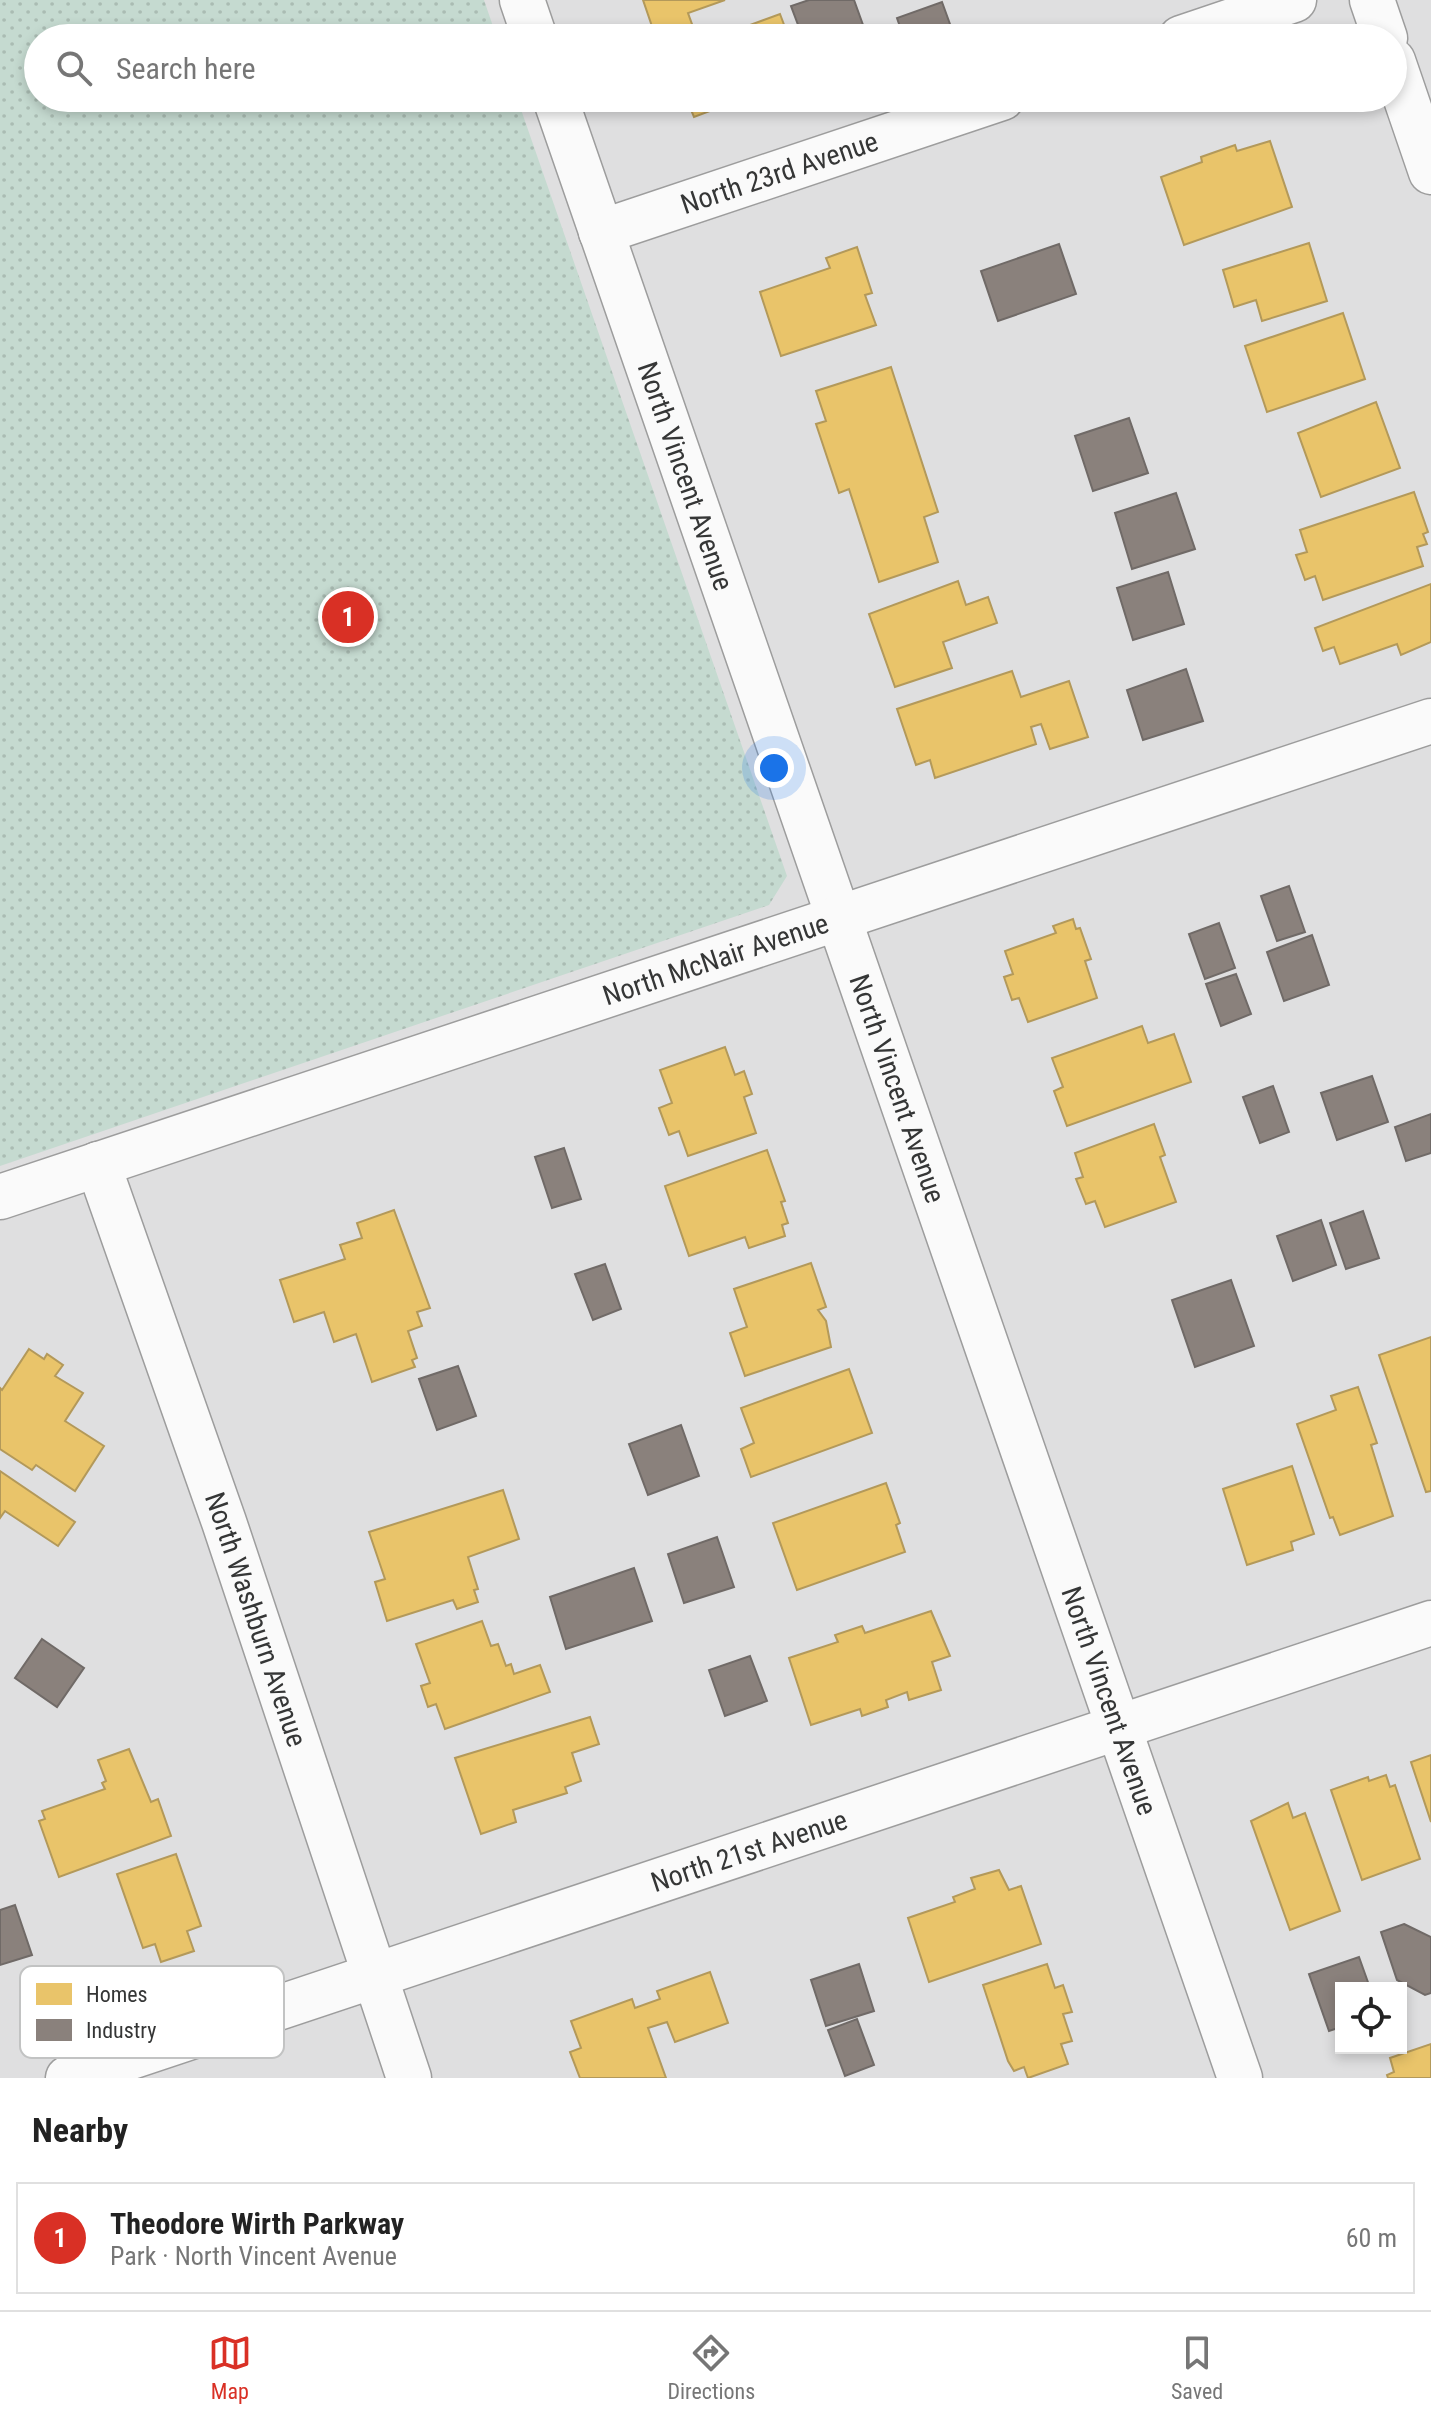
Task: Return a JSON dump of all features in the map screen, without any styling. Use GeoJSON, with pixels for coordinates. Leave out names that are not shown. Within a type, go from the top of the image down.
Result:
{"type":"FeatureCollection","features":[{"type":"Feature","properties":{"kind":"street"},"geometry":{"type":"LineString","coordinates":[[522,0],[530,24]]}},
{"type":"Feature","properties":{"kind":"street"},"geometry":{"type":"LineString","coordinates":[[1223,24],[1294,0]]}},
{"type":"Feature","properties":{"kind":"street"},"geometry":{"type":"LineString","coordinates":[[1372,0],[1380,24]]}},
{"type":"Feature","properties":{"kind":"street"},"geometry":{"type":"LineString","coordinates":[[1407,102],[1431,172]]}},
{"type":"Feature","properties":{"kind":"street","name":"North Vincent Avenue"},"geometry":{"type":"LineString","coordinates":[[560,112],[1240,2078]]}},
{"type":"Feature","properties":{"kind":"street","name":"North 23rd Avenue"},"geometry":{"type":"LineString","coordinates":[[601,232],[960,112]]}},
{"type":"Feature","properties":{"kind":"street","name":"North McNair Avenue"},"geometry":{"type":"LineString","coordinates":[[0,1197],[1431,721]]}},
{"type":"Feature","properties":{"kind":"street","name":"North Washburn Avenue"},"geometry":{"type":"LineString","coordinates":[[98,1164],[229,1536],[409,2078]]}},
{"type":"Feature","properties":{"kind":"street","name":"North 21st Avenue"},"geometry":{"type":"LineString","coordinates":[[284,2006],[1431,1623]]}},
{"type":"Feature","properties":{"kind":"street","name":"North 21st Avenue"},"geometry":{"type":"LineString","coordinates":[[68,2078],[128,2058]]}},
{"type":"Feature","properties":{"kind":"green space"},"geometry":{"type":"Polygon","coordinates":[[[0,0],[484,0],[492,24],[24,24],[24,112],[522,112],[787,876],[769,905],[0,1166],[0,0]]]}},
{"type":"Feature","properties":{"kind":"building: Homes"},"geometry":{"type":"Polygon","coordinates":[[[643,0],[725,0],[688,13],[692,24],[651,24],[643,0]]]}},
{"type":"Feature","properties":{"kind":"building: Homes"},"geometry":{"type":"Polygon","coordinates":[[[780,14],[784,24],[753,24],[780,14]]]}},
{"type":"Feature","properties":{"kind":"building: Homes"},"geometry":{"type":"Polygon","coordinates":[[[1270,141],[1292,207],[1184,245],[1161,177],[1202,162],[1201,157],[1235,145],[1237,151],[1270,141]]]}},
{"type":"Feature","properties":{"kind":"building: Homes"},"geometry":{"type":"Polygon","coordinates":[[[1309,243],[1327,301],[1262,321],[1256,300],[1234,307],[1223,270],[1309,243]]]}},
{"type":"Feature","properties":{"kind":"building: Homes"},"geometry":{"type":"Polygon","coordinates":[[[857,247],[872,293],[865,295],[876,325],[781,356],[760,292],[830,268],[826,258],[857,247]]]}},
{"type":"Feature","properties":{"kind":"building: Homes"},"geometry":{"type":"Polygon","coordinates":[[[1343,313],[1365,379],[1267,412],[1245,346],[1343,313]]]}},
{"type":"Feature","properties":{"kind":"building: Homes"},"geometry":{"type":"Polygon","coordinates":[[[891,367],[938,512],[924,517],[938,562],[879,582],[849,489],[839,493],[816,424],[826,421],[816,391],[891,367]]]}},
{"type":"Feature","properties":{"kind":"building: Homes"},"geometry":{"type":"Polygon","coordinates":[[[1376,402],[1400,468],[1321,497],[1298,433],[1376,402]]]}},
{"type":"Feature","properties":{"kind":"building: Homes"},"geometry":{"type":"Polygon","coordinates":[[[1414,492],[1428,532],[1423,534],[1427,544],[1417,547],[1423,566],[1323,600],[1315,576],[1305,580],[1296,555],[1307,552],[1300,530],[1414,492]]]}},
{"type":"Feature","properties":{"kind":"building: Homes"},"geometry":{"type":"Polygon","coordinates":[[[958,581],[966,605],[988,597],[997,623],[943,642],[952,668],[895,687],[869,614],[958,581]]]}},
{"type":"Feature","properties":{"kind":"building: Homes"},"geometry":{"type":"Polygon","coordinates":[[[1431,584],[1431,642],[1401,655],[1397,644],[1340,664],[1334,647],[1323,651],[1315,628],[1431,584]]]}},
{"type":"Feature","properties":{"kind":"building: Homes"},"geometry":{"type":"Polygon","coordinates":[[[1012,671],[1021,697],[1069,681],[1088,737],[1050,749],[1041,724],[1031,727],[1036,744],[935,778],[930,760],[916,765],[897,709],[1012,671]]]}},
{"type":"Feature","properties":{"kind":"building: Homes"},"geometry":{"type":"Polygon","coordinates":[[[1073,919],[1076,929],[1080,928],[1091,959],[1085,961],[1097,998],[1028,1022],[1019,998],[1012,1000],[1004,977],[1013,974],[1005,951],[1056,933],[1053,926],[1073,919]]]}},
{"type":"Feature","properties":{"kind":"building: Homes"},"geometry":{"type":"Polygon","coordinates":[[[1142,1026],[1148,1043],[1174,1034],[1191,1082],[1067,1126],[1054,1091],[1063,1087],[1052,1058],[1142,1026]]]}},
{"type":"Feature","properties":{"kind":"building: Homes"},"geometry":{"type":"Polygon","coordinates":[[[725,1047],[735,1075],[744,1071],[752,1094],[744,1097],[756,1133],[688,1156],[679,1131],[669,1135],[659,1108],[672,1103],[660,1070],[725,1047]]]}},
{"type":"Feature","properties":{"kind":"building: Homes"},"geometry":{"type":"Polygon","coordinates":[[[1154,1124],[1165,1155],[1160,1157],[1176,1202],[1105,1227],[1095,1201],[1086,1204],[1076,1179],[1083,1177],[1075,1153],[1154,1124]]]}},
{"type":"Feature","properties":{"kind":"building: Homes"},"geometry":{"type":"Polygon","coordinates":[[[767,1150],[785,1201],[781,1202],[788,1223],[782,1225],[785,1236],[749,1248],[745,1237],[689,1256],[665,1186],[767,1150]]]}},
{"type":"Feature","properties":{"kind":"building: Homes"},"geometry":{"type":"Polygon","coordinates":[[[394,1210],[430,1308],[417,1312],[422,1326],[408,1331],[417,1358],[412,1360],[415,1367],[372,1382],[356,1334],[334,1342],[324,1312],[294,1322],[280,1280],[345,1259],[340,1245],[362,1238],[357,1223],[394,1210]]]}},
{"type":"Feature","properties":{"kind":"building: Homes"},"geometry":{"type":"Polygon","coordinates":[[[811,1263],[826,1307],[818,1310],[826,1321],[831,1347],[745,1376],[730,1333],[747,1327],[734,1289],[811,1263]]]}},
{"type":"Feature","properties":{"kind":"building: Homes"},"geometry":{"type":"Polygon","coordinates":[[[1431,1337],[1431,1491],[1426,1492],[1379,1355],[1431,1337]]]}},
{"type":"Feature","properties":{"kind":"building: Homes"},"geometry":{"type":"Polygon","coordinates":[[[29,1349],[44,1359],[47,1354],[63,1365],[55,1376],[83,1393],[65,1421],[104,1446],[75,1491],[36,1465],[32,1470],[0,1449],[0,1388],[2,1390],[29,1349]]]}},
{"type":"Feature","properties":{"kind":"building: Homes"},"geometry":{"type":"Polygon","coordinates":[[[849,1369],[872,1433],[751,1477],[741,1449],[754,1443],[741,1408],[849,1369]]]}},
{"type":"Feature","properties":{"kind":"building: Homes"},"geometry":{"type":"Polygon","coordinates":[[[1358,1387],[1377,1443],[1371,1445],[1393,1516],[1340,1535],[1333,1517],[1330,1518],[1297,1424],[1336,1410],[1331,1396],[1358,1387]]]}},
{"type":"Feature","properties":{"kind":"building: Homes"},"geometry":{"type":"Polygon","coordinates":[[[1292,1466],[1314,1534],[1291,1542],[1293,1550],[1247,1565],[1223,1489],[1292,1466]]]}},
{"type":"Feature","properties":{"kind":"building: Homes"},"geometry":{"type":"Polygon","coordinates":[[[0,1471],[75,1522],[58,1546],[5,1511],[0,1518],[0,1471]]]}},
{"type":"Feature","properties":{"kind":"building: Homes"},"geometry":{"type":"Polygon","coordinates":[[[886,1483],[900,1523],[896,1525],[905,1552],[797,1590],[773,1523],[886,1483]]]}},
{"type":"Feature","properties":{"kind":"building: Homes"},"geometry":{"type":"Polygon","coordinates":[[[503,1490],[519,1539],[468,1557],[478,1589],[474,1590],[478,1602],[457,1609],[453,1600],[387,1621],[375,1582],[385,1579],[369,1532],[503,1490]]]}},
{"type":"Feature","properties":{"kind":"building: Homes"},"geometry":{"type":"Polygon","coordinates":[[[931,1611],[950,1656],[932,1662],[941,1690],[909,1700],[907,1692],[886,1700],[888,1707],[862,1716],[860,1709],[811,1725],[789,1658],[838,1642],[835,1635],[862,1626],[865,1633],[931,1611]]]}},
{"type":"Feature","properties":{"kind":"building: Homes"},"geometry":{"type":"Polygon","coordinates":[[[482,1621],[491,1646],[498,1644],[506,1666],[511,1664],[514,1674],[540,1665],[550,1692],[445,1729],[436,1704],[428,1707],[421,1686],[430,1683],[416,1644],[482,1621]]]}},
{"type":"Feature","properties":{"kind":"building: Homes"},"geometry":{"type":"Polygon","coordinates":[[[590,1717],[599,1744],[572,1753],[581,1781],[565,1787],[567,1793],[513,1810],[516,1822],[481,1834],[455,1758],[590,1717]]]}},
{"type":"Feature","properties":{"kind":"building: Homes"},"geometry":{"type":"Polygon","coordinates":[[[129,1749],[151,1802],[158,1799],[171,1836],[59,1877],[39,1821],[45,1819],[42,1811],[105,1789],[102,1783],[106,1781],[98,1760],[129,1749]]]}},
{"type":"Feature","properties":{"kind":"building: Homes"},"geometry":{"type":"Polygon","coordinates":[[[1431,1755],[1431,1822],[1411,1762],[1431,1755]]]}},
{"type":"Feature","properties":{"kind":"building: Homes"},"geometry":{"type":"Polygon","coordinates":[[[1386,1775],[1390,1787],[1395,1785],[1420,1859],[1362,1880],[1331,1790],[1368,1777],[1369,1781],[1386,1775]]]}},
{"type":"Feature","properties":{"kind":"building: Homes"},"geometry":{"type":"Polygon","coordinates":[[[1288,1803],[1293,1818],[1305,1813],[1340,1911],[1290,1930],[1251,1821],[1288,1803]]]}},
{"type":"Feature","properties":{"kind":"building: Homes"},"geometry":{"type":"Polygon","coordinates":[[[176,1854],[201,1926],[187,1931],[194,1951],[161,1962],[155,1944],[143,1948],[117,1874],[176,1854]]]}},
{"type":"Feature","properties":{"kind":"building: Homes"},"geometry":{"type":"Polygon","coordinates":[[[999,1870],[1009,1890],[1021,1886],[1041,1944],[929,1982],[908,1918],[955,1902],[953,1897],[975,1889],[971,1878],[999,1870]]]}},
{"type":"Feature","properties":{"kind":"building: Homes"},"geometry":{"type":"Polygon","coordinates":[[[1047,1964],[1055,1988],[1063,1985],[1072,2012],[1063,2014],[1072,2041],[1061,2044],[1068,2064],[1028,2078],[1024,2067],[1014,2071],[1008,2061],[983,1985],[1047,1964]]]}},
{"type":"Feature","properties":{"kind":"building: Homes"},"geometry":{"type":"Polygon","coordinates":[[[710,1972],[728,2023],[675,2042],[667,2022],[648,2028],[666,2078],[580,2078],[570,2052],[581,2048],[571,2021],[632,1999],[635,2008],[660,1999],[657,1991],[710,1972]]]}},
{"type":"Feature","properties":{"kind":"building: Homes"},"geometry":{"type":"Polygon","coordinates":[[[1431,2044],[1431,2078],[1388,2078],[1387,2075],[1394,2072],[1390,2058],[1431,2044]]]}},
{"type":"Feature","properties":{"kind":"building: Industry"},"geometry":{"type":"Polygon","coordinates":[[[809,0],[854,0],[863,24],[798,24],[791,6],[809,0]]]}},
{"type":"Feature","properties":{"kind":"building: Industry"},"geometry":{"type":"Polygon","coordinates":[[[942,2],[950,24],[899,24],[897,18],[942,2]]]}},
{"type":"Feature","properties":{"kind":"building: Industry"},"geometry":{"type":"Polygon","coordinates":[[[1059,244],[1076,294],[998,321],[981,271],[1059,244]]]}},
{"type":"Feature","properties":{"kind":"building: Industry"},"geometry":{"type":"Polygon","coordinates":[[[1129,418],[1148,473],[1093,491],[1075,436],[1129,418]]]}},
{"type":"Feature","properties":{"kind":"building: Industry"},"geometry":{"type":"Polygon","coordinates":[[[1176,493],[1195,549],[1132,569],[1115,513],[1176,493]]]}},
{"type":"Feature","properties":{"kind":"building: Industry"},"geometry":{"type":"Polygon","coordinates":[[[1168,572],[1184,624],[1133,640],[1117,588],[1168,572]]]}},
{"type":"Feature","properties":{"kind":"building: Industry"},"geometry":{"type":"Polygon","coordinates":[[[1186,669],[1203,721],[1143,740],[1127,690],[1186,669]]]}},
{"type":"Feature","properties":{"kind":"building: Industry"},"geometry":{"type":"Polygon","coordinates":[[[1289,886],[1305,932],[1277,941],[1261,896],[1289,886]]]}},
{"type":"Feature","properties":{"kind":"building: Industry"},"geometry":{"type":"Polygon","coordinates":[[[1219,923],[1235,968],[1205,979],[1189,934],[1219,923]]]}},
{"type":"Feature","properties":{"kind":"building: Industry"},"geometry":{"type":"Polygon","coordinates":[[[1312,935],[1329,985],[1284,1001],[1267,952],[1312,935]]]}},
{"type":"Feature","properties":{"kind":"building: Industry"},"geometry":{"type":"Polygon","coordinates":[[[1236,974],[1251,1014],[1221,1026],[1206,984],[1236,974]]]}},
{"type":"Feature","properties":{"kind":"building: Industry"},"geometry":{"type":"Polygon","coordinates":[[[1372,1076],[1388,1122],[1337,1140],[1321,1093],[1372,1076]]]}},
{"type":"Feature","properties":{"kind":"building: Industry"},"geometry":{"type":"Polygon","coordinates":[[[1273,1086],[1289,1132],[1260,1143],[1243,1097],[1273,1086]]]}},
{"type":"Feature","properties":{"kind":"building: Industry"},"geometry":{"type":"Polygon","coordinates":[[[1431,1114],[1431,1153],[1406,1161],[1395,1127],[1431,1114]]]}},
{"type":"Feature","properties":{"kind":"building: Industry"},"geometry":{"type":"Polygon","coordinates":[[[564,1148],[581,1199],[552,1208],[535,1157],[564,1148]]]}},
{"type":"Feature","properties":{"kind":"building: Industry"},"geometry":{"type":"Polygon","coordinates":[[[1363,1211],[1379,1258],[1346,1269],[1330,1223],[1363,1211]]]}},
{"type":"Feature","properties":{"kind":"building: Industry"},"geometry":{"type":"Polygon","coordinates":[[[1321,1220],[1336,1265],[1293,1281],[1277,1236],[1321,1220]]]}},
{"type":"Feature","properties":{"kind":"building: Industry"},"geometry":{"type":"Polygon","coordinates":[[[605,1264],[621,1309],[593,1320],[575,1274],[605,1264]]]}},
{"type":"Feature","properties":{"kind":"building: Industry"},"geometry":{"type":"Polygon","coordinates":[[[1231,1280],[1254,1346],[1195,1367],[1172,1300],[1231,1280]]]}},
{"type":"Feature","properties":{"kind":"building: Industry"},"geometry":{"type":"Polygon","coordinates":[[[458,1366],[476,1416],[437,1430],[419,1379],[458,1366]]]}},
{"type":"Feature","properties":{"kind":"building: Industry"},"geometry":{"type":"Polygon","coordinates":[[[681,1425],[699,1476],[648,1495],[629,1444],[681,1425]]]}},
{"type":"Feature","properties":{"kind":"building: Industry"},"geometry":{"type":"Polygon","coordinates":[[[717,1537],[734,1587],[684,1603],[668,1554],[717,1537]]]}},
{"type":"Feature","properties":{"kind":"building: Industry"},"geometry":{"type":"Polygon","coordinates":[[[634,1568],[652,1621],[566,1649],[550,1597],[634,1568]]]}},
{"type":"Feature","properties":{"kind":"building: Industry"},"geometry":{"type":"Polygon","coordinates":[[[42,1639],[84,1668],[57,1707],[15,1678],[42,1639]]]}},
{"type":"Feature","properties":{"kind":"building: Industry"},"geometry":{"type":"Polygon","coordinates":[[[750,1656],[767,1701],[725,1716],[709,1670],[750,1656]]]}},
{"type":"Feature","properties":{"kind":"building: Industry"},"geometry":{"type":"Polygon","coordinates":[[[15,1905],[32,1955],[0,1965],[0,1910],[15,1905]]]}},
{"type":"Feature","properties":{"kind":"building: Industry"},"geometry":{"type":"Polygon","coordinates":[[[1404,1924],[1431,1937],[1431,1993],[1425,1995],[1407,1985],[1407,1982],[1397,1980],[1381,1932],[1404,1924]]]}},
{"type":"Feature","properties":{"kind":"building: Industry"},"geometry":{"type":"Polygon","coordinates":[[[1359,1957],[1368,1982],[1335,1982],[1335,2029],[1329,2031],[1309,1974],[1359,1957]]]}},
{"type":"Feature","properties":{"kind":"building: Industry"},"geometry":{"type":"Polygon","coordinates":[[[859,1964],[874,2011],[826,2026],[811,1980],[859,1964]]]}},
{"type":"Feature","properties":{"kind":"building: Industry"},"geometry":{"type":"Polygon","coordinates":[[[857,2019],[874,2065],[845,2076],[828,2030],[857,2019]]]}},
{"type":"Feature","properties":{"kind":"place","name":"Theodore Wirth Parkway"},"geometry":{"type":"Point","coordinates":[348,617]}}]}
